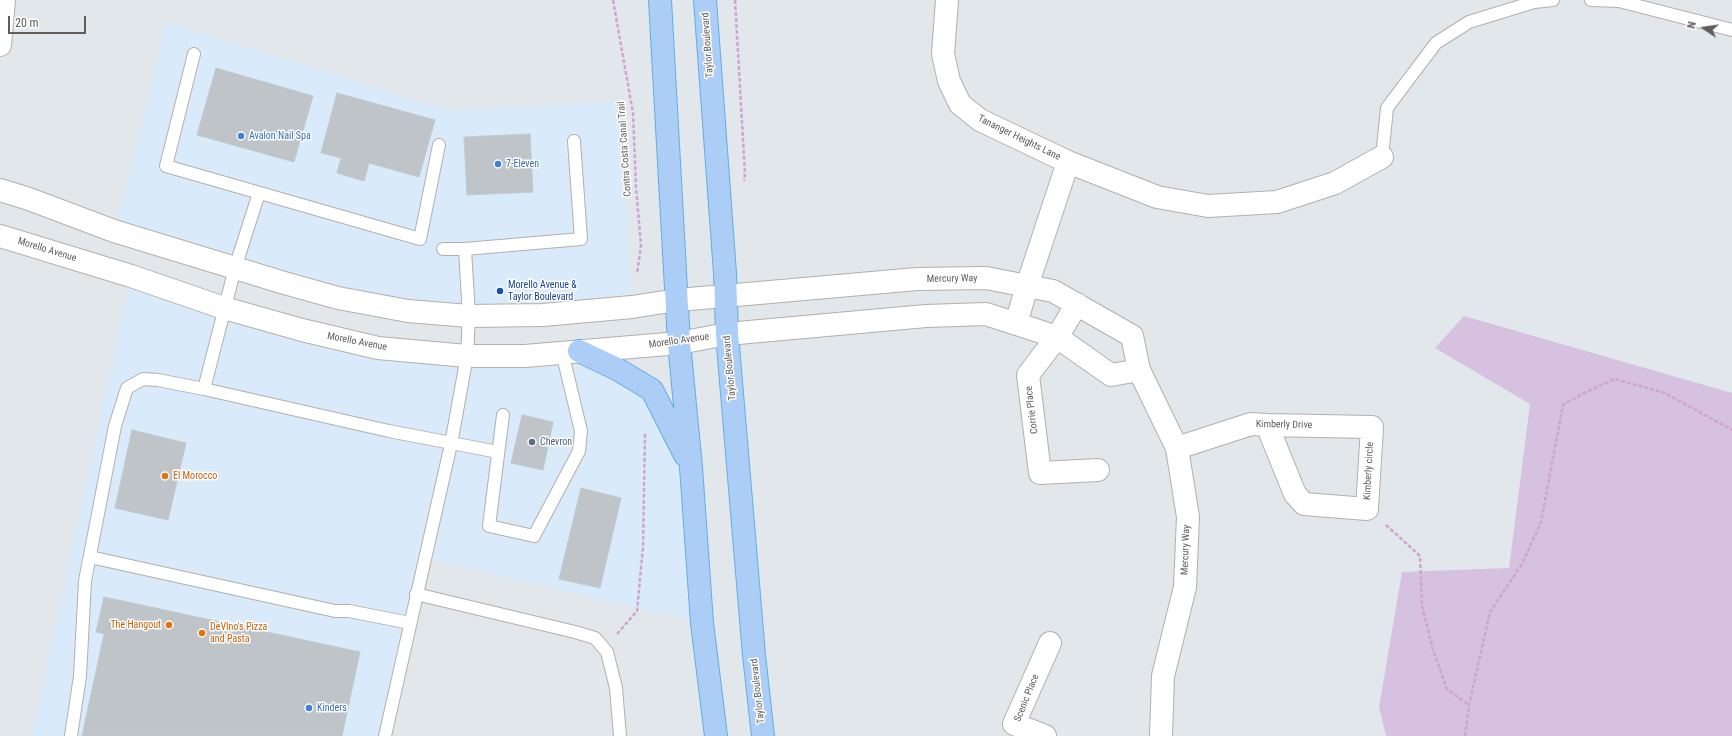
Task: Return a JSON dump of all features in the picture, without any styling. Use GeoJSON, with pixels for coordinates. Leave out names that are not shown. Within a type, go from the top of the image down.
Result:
{"type":"FeatureCollection","features":[{"type":"Feature","properties":{"kind":"main road"},"geometry":{"type":"LineString","coordinates":[[660,0],[679,342],[691,467],[702,623],[716,736]]}},
{"type":"Feature","properties":{"kind":"main road","name":"Taylor Boulevard"},"geometry":{"type":"LineString","coordinates":[[705,0],[727,334],[754,655],[764,736]]}},
{"type":"Feature","properties":{"kind":"main road"},"geometry":{"type":"LineString","coordinates":[[571,352],[617,369],[652,390],[691,467]]}},
{"type":"Feature","properties":{"kind":"street"},"geometry":{"type":"LineString","coordinates":[[0,45],[4,0]]}},
{"type":"Feature","properties":{"kind":"street","name":"Tananger Heights Lane"},"geometry":{"type":"LineString","coordinates":[[947,0],[943,54],[949,81],[960,104],[980,120],[1068,162],[1016,324]]}},
{"type":"Feature","properties":{"kind":"street"},"geometry":{"type":"LineString","coordinates":[[1068,162],[1157,197],[1208,206],[1277,202],[1334,183],[1382,156]]}},
{"type":"Feature","properties":{"kind":"street"},"geometry":{"type":"LineString","coordinates":[[0,190],[29,199],[114,231],[235,268],[338,298],[408,311],[469,316],[543,315],[632,307],[677,300],[725,296]]}},
{"type":"Feature","properties":{"kind":"street","name":"Morello Avenue"},"geometry":{"type":"LineString","coordinates":[[0,236],[131,276],[224,308],[302,330],[378,348],[467,356],[525,356],[679,342],[727,334]]}},
{"type":"Feature","properties":{"kind":"street","name":"Mercury Way"},"geometry":{"type":"LineString","coordinates":[[725,296],[918,279],[986,278],[1053,291],[1132,336],[1139,370],[1176,448],[1188,517],[1185,587],[1163,676],[1161,736]]}},
{"type":"Feature","properties":{"kind":"street","name":"Corrie Place"},"geometry":{"type":"LineString","coordinates":[[1077,304],[1057,337],[1028,374],[1040,473],[1098,470]]}},
{"type":"Feature","properties":{"kind":"street"},"geometry":{"type":"LineString","coordinates":[[727,334],[926,316],[986,314],[1057,337],[1111,375],[1139,370]]}},
{"type":"Feature","properties":{"kind":"street","name":"Kimberly Drive"},"geometry":{"type":"LineString","coordinates":[[1176,448],[1251,424],[1372,427]]}},
{"type":"Feature","properties":{"kind":"street","name":"Kimberly circle"},"geometry":{"type":"LineString","coordinates":[[1267,424],[1295,494],[1304,504],[1367,509],[1372,427]]}},
{"type":"Feature","properties":{"kind":"street","name":"Scenic Place"},"geometry":{"type":"LineString","coordinates":[[1045,736],[1014,724],[1050,643]]}},
{"type":"Feature","properties":{"kind":"lane"},"geometry":{"type":"LineString","coordinates":[[1382,156],[1387,108],[1436,43],[1470,22],[1534,2],[1553,0]]}},
{"type":"Feature","properties":{"kind":"lane"},"geometry":{"type":"LineString","coordinates":[[1591,0],[1620,2],[1732,30]]}},
{"type":"Feature","properties":{"kind":"lane"},"geometry":{"type":"LineString","coordinates":[[194,54],[166,166],[420,239],[439,145]]}},
{"type":"Feature","properties":{"kind":"lane"},"geometry":{"type":"LineString","coordinates":[[443,249],[465,249],[581,239],[574,141]]}},
{"type":"Feature","properties":{"kind":"lane"},"geometry":{"type":"LineString","coordinates":[[204,389],[235,268],[259,193]]}},
{"type":"Feature","properties":{"kind":"lane"},"geometry":{"type":"LineString","coordinates":[[385,736],[451,444],[467,356],[469,316],[465,249]]}},
{"type":"Feature","properties":{"kind":"lane"},"geometry":{"type":"LineString","coordinates":[[503,415],[489,526],[534,536],[579,451],[581,431],[571,352]]}},
{"type":"Feature","properties":{"kind":"lane"},"geometry":{"type":"LineString","coordinates":[[71,736],[80,676],[85,581],[115,426],[127,388],[143,379],[204,389],[451,444],[498,452]]}},
{"type":"Feature","properties":{"kind":"lane"},"geometry":{"type":"LineString","coordinates":[[90,557],[328,609],[349,611],[410,623]]}},
{"type":"Feature","properties":{"kind":"lane"},"geometry":{"type":"LineString","coordinates":[[416,594],[595,638],[605,649],[616,688],[620,736]]}},
{"type":"Feature","properties":{"kind":"path","name":"Contra Costa Canal Trail"},"geometry":{"type":"LineString","coordinates":[[613,0],[633,113],[636,187],[641,245],[637,274]]}},
{"type":"Feature","properties":{"kind":"path"},"geometry":{"type":"LineString","coordinates":[[735,0],[746,174],[743,187]]}},
{"type":"Feature","properties":{"kind":"path"},"geometry":{"type":"LineString","coordinates":[[1465,736],[1469,705],[1490,612],[1522,564],[1541,522],[1563,405],[1615,378],[1665,393],[1732,430]]}},
{"type":"Feature","properties":{"kind":"path"},"geometry":{"type":"LineString","coordinates":[[605,649],[637,611],[643,547],[645,430]]}},
{"type":"Feature","properties":{"kind":"path"},"geometry":{"type":"LineString","coordinates":[[1367,509],[1420,556],[1422,606],[1433,650],[1447,688],[1469,705]]}},
{"type":"Feature","properties":{"kind":"shaded area"},"geometry":{"type":"Polygon","coordinates":[[[166,22],[451,111],[620,101],[632,307],[408,311],[114,231],[131,171],[166,22]]]}},
{"type":"Feature","properties":{"kind":"shaded area"},"geometry":{"type":"Polygon","coordinates":[[[131,276],[378,348],[579,351],[652,390],[691,467],[702,623],[424,558],[385,736],[32,736],[131,276]]]}},
{"type":"Feature","properties":{"kind":"shaded area"},"geometry":{"type":"Polygon","coordinates":[[[1464,316],[1732,393],[1732,736],[1386,736],[1379,707],[1402,572],[1509,568],[1530,404],[1435,348],[1464,316]]]}},
{"type":"Feature","properties":{"kind":"building"},"geometry":{"type":"Polygon","coordinates":[[[216,68],[313,96],[294,162],[197,135],[216,68]]]}},
{"type":"Feature","properties":{"kind":"building"},"geometry":{"type":"Polygon","coordinates":[[[337,93],[435,120],[419,177],[369,163],[364,181],[337,173],[341,158],[321,153],[337,93]]]}},
{"type":"Feature","properties":{"kind":"building","name":"7-Eleven"},"geometry":{"type":"Polygon","coordinates":[[[530,134],[533,192],[467,195],[464,137],[530,134]]]}},
{"type":"Feature","properties":{"kind":"building","name":"Chevron"},"geometry":{"type":"Polygon","coordinates":[[[522,415],[553,422],[543,470],[511,463],[522,415]]]}},
{"type":"Feature","properties":{"kind":"building"},"geometry":{"type":"Polygon","coordinates":[[[132,430],[186,443],[168,520],[115,508],[132,430]]]}},
{"type":"Feature","properties":{"kind":"building"},"geometry":{"type":"Polygon","coordinates":[[[581,488],[621,498],[600,588],[559,579],[581,488]]]}},
{"type":"Feature","properties":{"kind":"building"},"geometry":{"type":"Polygon","coordinates":[[[104,597],[360,652],[342,736],[82,736],[104,634],[96,632],[104,597]]]}},
{"type":"Feature","properties":{"kind":"place","name":"Avalon Nail Spa"},"geometry":{"type":"Point","coordinates":[241,136]}},
{"type":"Feature","properties":{"kind":"place","name":"7-Eleven"},"geometry":{"type":"Point","coordinates":[498,164]}},
{"type":"Feature","properties":{"kind":"place","name":"Morello Avenue & Taylor Boulevard"},"geometry":{"type":"Point","coordinates":[500,291]}},
{"type":"Feature","properties":{"kind":"place","name":"Chevron"},"geometry":{"type":"Point","coordinates":[532,442]}},
{"type":"Feature","properties":{"kind":"place","name":"El Morocco"},"geometry":{"type":"Point","coordinates":[165,476]}},
{"type":"Feature","properties":{"kind":"place","name":"The Hangout"},"geometry":{"type":"Point","coordinates":[169,625]}},
{"type":"Feature","properties":{"kind":"place","name":"DeVIno's Pizza and Pasta"},"geometry":{"type":"Point","coordinates":[202,633]}},
{"type":"Feature","properties":{"kind":"place","name":"Kinders"},"geometry":{"type":"Point","coordinates":[309,708]}}]}
